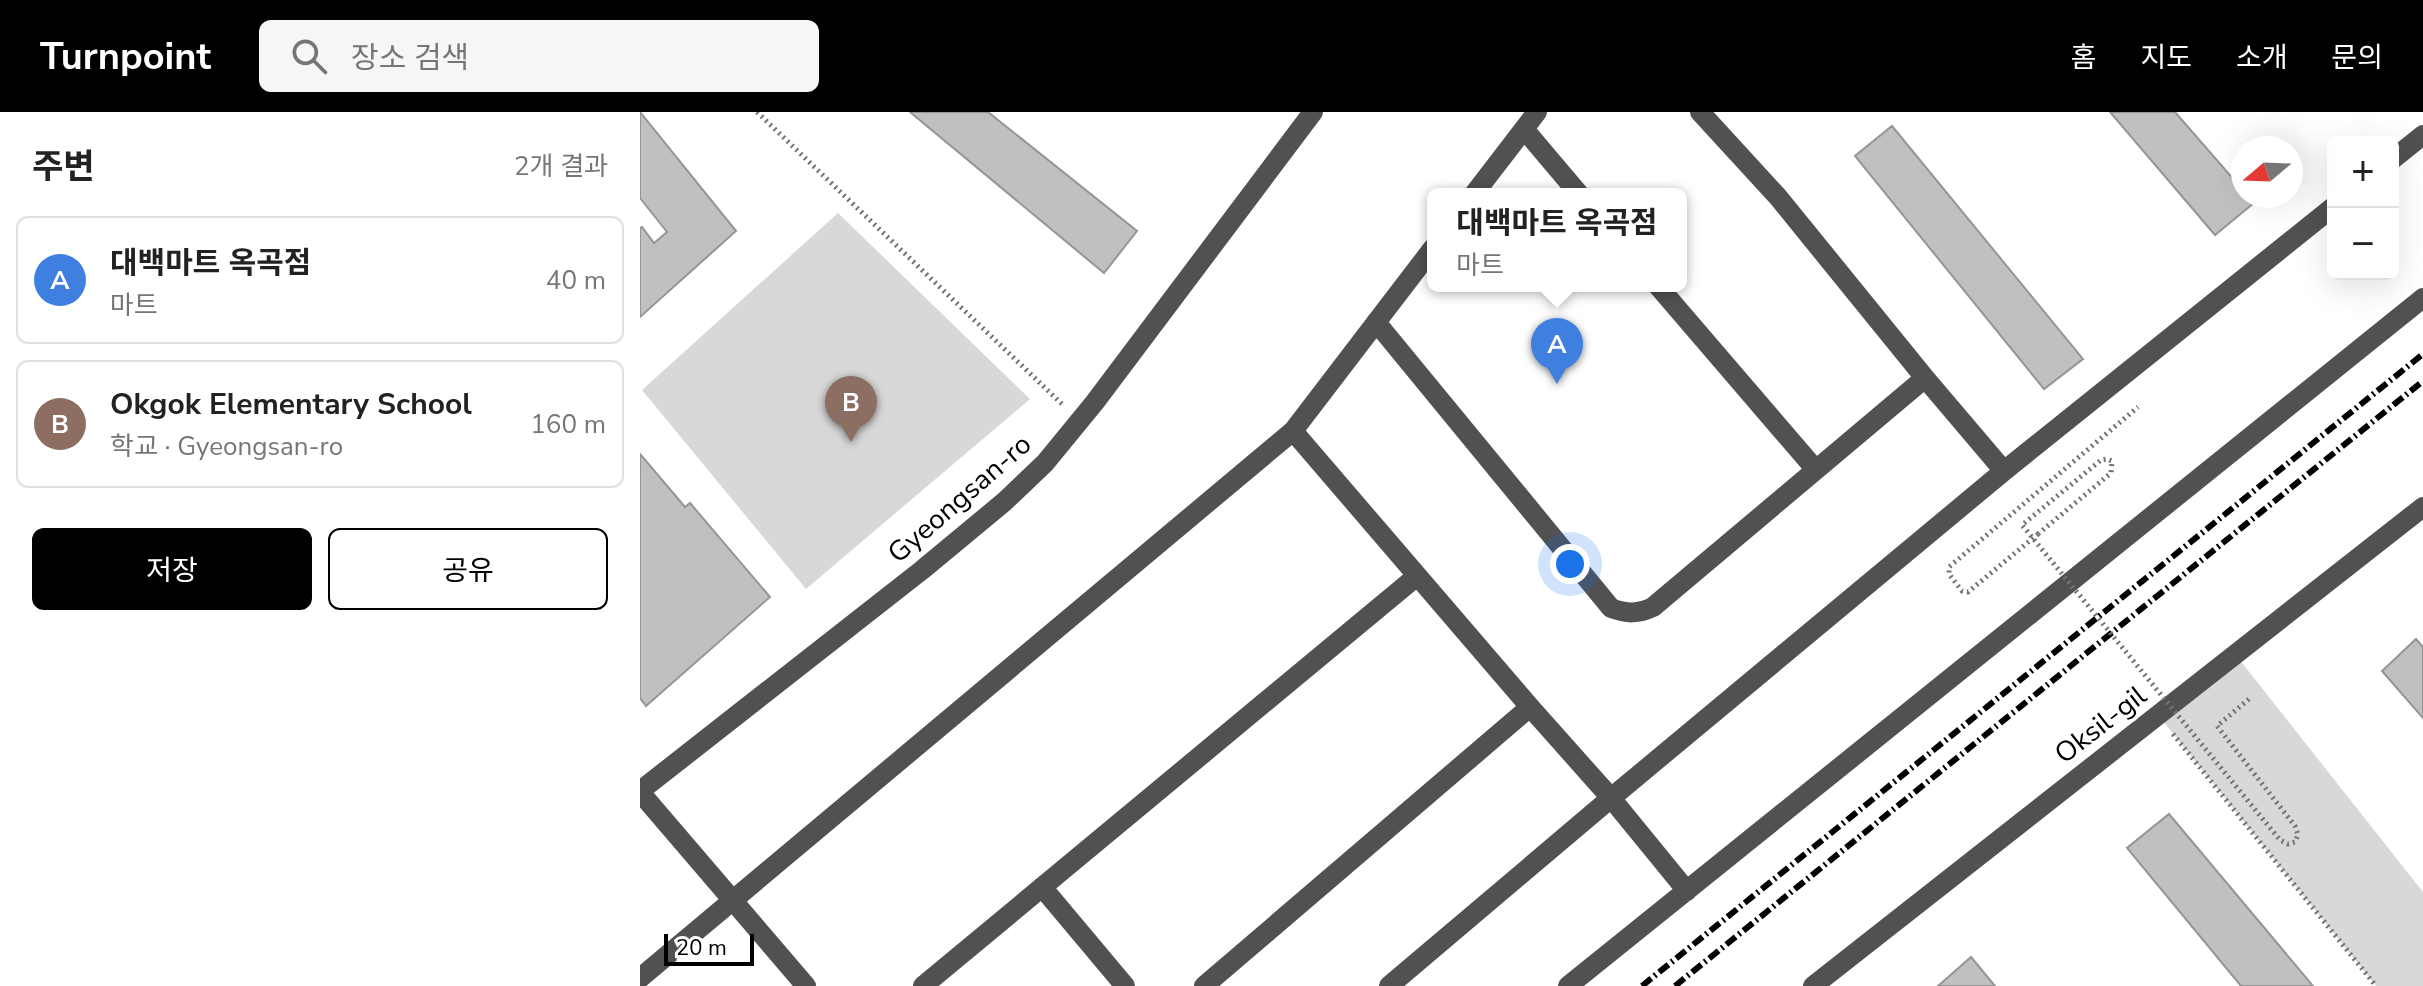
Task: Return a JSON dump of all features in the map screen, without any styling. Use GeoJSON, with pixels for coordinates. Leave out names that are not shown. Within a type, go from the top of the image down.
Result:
{"type":"FeatureCollection","features":[{"type":"Feature","properties":{"kind":"street","name":"Gyeongsan-ro"},"geometry":{"type":"LineString","coordinates":[[640,792],[1004,502],[1045,463],[1313,112]]}},
{"type":"Feature","properties":{"kind":"street"},"geometry":{"type":"LineString","coordinates":[[1479,188],[1537,112]]}},
{"type":"Feature","properties":{"kind":"street"},"geometry":{"type":"LineString","coordinates":[[1700,112],[1778,197],[2004,471]]}},
{"type":"Feature","properties":{"kind":"street"},"geometry":{"type":"LineString","coordinates":[[1524,129],[1574,188]]}},
{"type":"Feature","properties":{"kind":"street"},"geometry":{"type":"LineString","coordinates":[[2399,154],[2423,135]]}},
{"type":"Feature","properties":{"kind":"street"},"geometry":{"type":"LineString","coordinates":[[1389,986],[2004,471],[2332,208]]}},
{"type":"Feature","properties":{"kind":"street"},"geometry":{"type":"LineString","coordinates":[[640,978],[1293,431],[1427,256]]}},
{"type":"Feature","properties":{"kind":"street"},"geometry":{"type":"LineString","coordinates":[[1663,292],[1816,470]]}},
{"type":"Feature","properties":{"kind":"street"},"geometry":{"type":"LineString","coordinates":[[1568,986],[2423,298]]}},
{"type":"Feature","properties":{"kind":"street"},"geometry":{"type":"LineString","coordinates":[[1376,322],[1611,608],[1625,613],[1642,612],[1653,607],[1925,378]]}},
{"type":"Feature","properties":{"kind":"street"},"geometry":{"type":"LineString","coordinates":[[1293,431],[1611,798],[1687,891]]}},
{"type":"Feature","properties":{"kind":"street","name":"Oksil-gil"},"geometry":{"type":"LineString","coordinates":[[1813,986],[2423,507]]}},
{"type":"Feature","properties":{"kind":"street"},"geometry":{"type":"LineString","coordinates":[[923,986],[1417,576]]}},
{"type":"Feature","properties":{"kind":"street"},"geometry":{"type":"LineString","coordinates":[[1204,986],[1530,707]]}},
{"type":"Feature","properties":{"kind":"street"},"geometry":{"type":"LineString","coordinates":[[640,792],[806,986]]}},
{"type":"Feature","properties":{"kind":"street"},"geometry":{"type":"LineString","coordinates":[[1042,887],[1125,986]]}},
{"type":"Feature","properties":{"kind":"path"},"geometry":{"type":"LineString","coordinates":[[757,112],[1079,421]]}},
{"type":"Feature","properties":{"kind":"path"},"geometry":{"type":"LineString","coordinates":[[2138,407],[1949,567],[1949,574],[1962,591],[1968,592],[2028,543],[2038,534],[2074,503],[2111,473],[2112,461],[2101,460],[2022,525],[2032,538],[2042,550],[2062,574],[2133,660],[2280,840],[2288,844],[2295,842],[2298,835],[2295,826],[2217,726],[2249,699]]}},
{"type":"Feature","properties":{"kind":"path"},"geometry":{"type":"LineString","coordinates":[[2158,715],[2376,986]]}},
{"type":"Feature","properties":{"kind":"shaded area"},"geometry":{"type":"Polygon","coordinates":[[[838,213],[1030,399],[806,589],[642,390],[838,213]]]}},
{"type":"Feature","properties":{"kind":"shaded area"},"geometry":{"type":"Polygon","coordinates":[[[2235,654],[2423,892],[2423,986],[2376,986],[2158,715],[2235,654]]]}},
{"type":"Feature","properties":{"kind":"building"},"geometry":{"type":"Polygon","coordinates":[[[640,112],[736,231],[640,317],[640,228],[654,243],[667,232],[640,198],[640,112]]]}},
{"type":"Feature","properties":{"kind":"building"},"geometry":{"type":"Polygon","coordinates":[[[910,112],[988,112],[1137,231],[1104,273],[910,112]]]}},
{"type":"Feature","properties":{"kind":"building"},"geometry":{"type":"Polygon","coordinates":[[[2110,112],[2175,112],[2231,176],[2231,208],[2248,208],[2215,235],[2110,112]]]}},
{"type":"Feature","properties":{"kind":"building"},"geometry":{"type":"Polygon","coordinates":[[[1892,126],[2083,359],[2044,389],[1855,156],[1892,126]]]}},
{"type":"Feature","properties":{"kind":"building"},"geometry":{"type":"Polygon","coordinates":[[[640,454],[685,507],[690,503],[770,597],[646,706],[640,698],[640,454]]]}},
{"type":"Feature","properties":{"kind":"building"},"geometry":{"type":"Polygon","coordinates":[[[2416,639],[2423,647],[2423,718],[2382,671],[2416,639]]]}},
{"type":"Feature","properties":{"kind":"building"},"geometry":{"type":"Polygon","coordinates":[[[2169,814],[2313,986],[2241,986],[2127,848],[2169,814]]]}},
{"type":"Feature","properties":{"kind":"building"},"geometry":{"type":"Polygon","coordinates":[[[1971,957],[1995,986],[1938,986],[1971,957]]]}},
{"type":"Feature","properties":{"kind":"railway"},"geometry":{"type":"LineString","coordinates":[[1642,986],[2423,354]]}},
{"type":"Feature","properties":{"kind":"railway"},"geometry":{"type":"LineString","coordinates":[[1675,986],[2423,381]]}},
{"type":"Feature","properties":{"kind":"place","name":"대백마트 옥곡점"},"geometry":{"type":"Point","coordinates":[1557,384]}},
{"type":"Feature","properties":{"kind":"place","name":"Okgok Elementary School"},"geometry":{"type":"Point","coordinates":[851,442]}}]}
